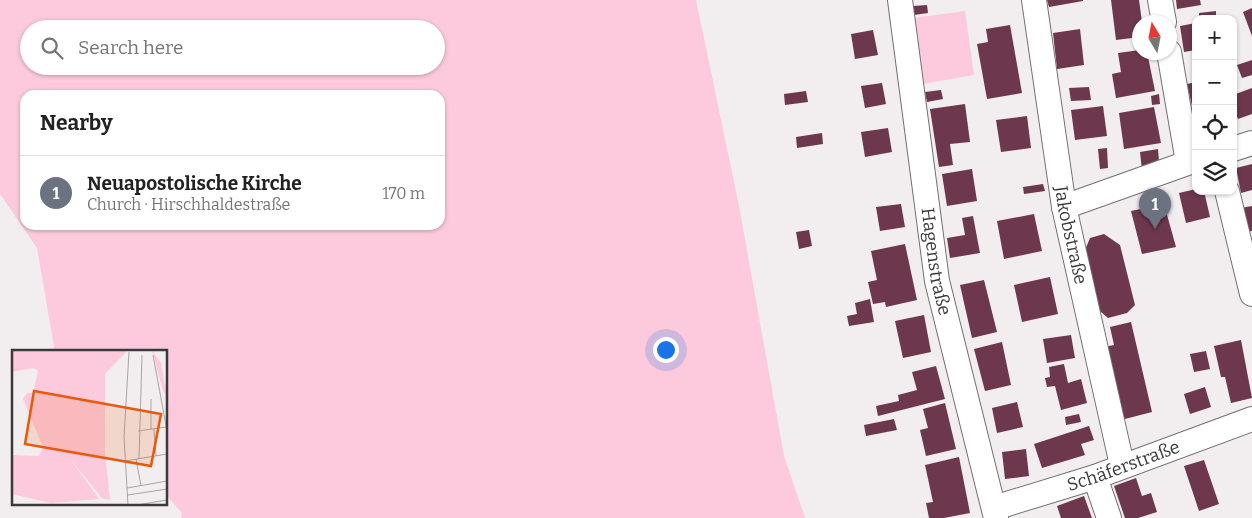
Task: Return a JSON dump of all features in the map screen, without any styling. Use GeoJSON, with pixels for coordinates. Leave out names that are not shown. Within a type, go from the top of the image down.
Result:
{"type":"FeatureCollection","features":[{"type":"Feature","properties":{"kind":"street","name":"Hagenstraße"},"geometry":{"type":"LineString","coordinates":[[900,0],[937,281],[995,513]]}},
{"type":"Feature","properties":{"kind":"street","name":"Jakobstraße"},"geometry":{"type":"LineString","coordinates":[[1034,0],[1064,207],[1122,465]]}},
{"type":"Feature","properties":{"kind":"street"},"geometry":{"type":"LineString","coordinates":[[1160,0],[1163,15]]}},
{"type":"Feature","properties":{"kind":"street"},"geometry":{"type":"LineString","coordinates":[[1064,207],[1192,161],[1171,60]]}},
{"type":"Feature","properties":{"kind":"street"},"geometry":{"type":"LineString","coordinates":[[1237,148],[1252,143]]}},
{"type":"Feature","properties":{"kind":"street"},"geometry":{"type":"LineString","coordinates":[[1228,195],[1252,294]]}},
{"type":"Feature","properties":{"kind":"street","name":"Schäferstraße"},"geometry":{"type":"LineString","coordinates":[[995,513],[1095,477],[1122,465],[1252,420]]}},
{"type":"Feature","properties":{"kind":"street"},"geometry":{"type":"LineString","coordinates":[[1095,477],[1109,518]]}},
{"type":"Feature","properties":{"kind":"shaded area"},"geometry":{"type":"Polygon","coordinates":[[[0,0],[696,0],[739,206],[784,456],[805,518],[181,518],[182,513],[168,497],[168,350],[55,350],[37,248],[25,230],[445,230],[445,90],[20,90],[20,223],[0,194],[0,0]]]}},
{"type":"Feature","properties":{"kind":"shaded area"},"geometry":{"type":"Polygon","coordinates":[[[965,11],[974,75],[923,84],[914,18],[965,11]]]}},
{"type":"Feature","properties":{"kind":"building"},"geometry":{"type":"Polygon","coordinates":[[[1047,0],[1083,0],[1083,1],[1049,7],[1047,0]]]}},
{"type":"Feature","properties":{"kind":"building"},"geometry":{"type":"Polygon","coordinates":[[[1111,0],[1139,0],[1141,15],[1132,15],[1132,38],[1116,40],[1111,0]]]}},
{"type":"Feature","properties":{"kind":"building"},"geometry":{"type":"Polygon","coordinates":[[[1176,0],[1200,0],[1201,5],[1177,9],[1176,0]]]}},
{"type":"Feature","properties":{"kind":"building"},"geometry":{"type":"Polygon","coordinates":[[[927,5],[928,13],[914,15],[913,6],[927,5]]]}},
{"type":"Feature","properties":{"kind":"building"},"geometry":{"type":"Polygon","coordinates":[[[1252,8],[1252,36],[1243,12],[1252,8]]]}},
{"type":"Feature","properties":{"kind":"building"},"geometry":{"type":"Polygon","coordinates":[[[1216,11],[1216,15],[1199,15],[1199,13],[1216,11]]]}},
{"type":"Feature","properties":{"kind":"building"},"geometry":{"type":"Polygon","coordinates":[[[1192,24],[1192,51],[1184,52],[1180,26],[1192,24]]]}},
{"type":"Feature","properties":{"kind":"building"},"geometry":{"type":"Polygon","coordinates":[[[1010,25],[1022,93],[987,99],[977,44],[988,42],[986,29],[1010,25]]]}},
{"type":"Feature","properties":{"kind":"building"},"geometry":{"type":"Polygon","coordinates":[[[1080,29],[1084,65],[1057,69],[1053,33],[1080,29]]]}},
{"type":"Feature","properties":{"kind":"building"},"geometry":{"type":"Polygon","coordinates":[[[873,30],[878,55],[855,59],[851,34],[873,30]]]}},
{"type":"Feature","properties":{"kind":"building"},"geometry":{"type":"Polygon","coordinates":[[[1132,51],[1132,60],[1149,60],[1155,91],[1116,98],[1112,74],[1121,72],[1118,53],[1132,51]]]}},
{"type":"Feature","properties":{"kind":"building"},"geometry":{"type":"Polygon","coordinates":[[[1252,60],[1252,75],[1242,78],[1237,65],[1252,60]]]}},
{"type":"Feature","properties":{"kind":"building"},"geometry":{"type":"Polygon","coordinates":[[[882,83],[886,104],[865,108],[861,86],[882,83]]]}},
{"type":"Feature","properties":{"kind":"building"},"geometry":{"type":"Polygon","coordinates":[[[1192,83],[1192,106],[1187,84],[1192,83]]]}},
{"type":"Feature","properties":{"kind":"building"},"geometry":{"type":"Polygon","coordinates":[[[1089,87],[1091,100],[1071,101],[1069,88],[1089,87]]]}},
{"type":"Feature","properties":{"kind":"building"},"geometry":{"type":"Polygon","coordinates":[[[1252,88],[1252,114],[1238,119],[1237,116],[1237,94],[1252,88]]]}},
{"type":"Feature","properties":{"kind":"building"},"geometry":{"type":"Polygon","coordinates":[[[941,90],[943,99],[927,102],[925,92],[941,90]]]}},
{"type":"Feature","properties":{"kind":"building"},"geometry":{"type":"Polygon","coordinates":[[[806,91],[808,102],[785,105],[784,94],[806,91]]]}},
{"type":"Feature","properties":{"kind":"building"},"geometry":{"type":"Polygon","coordinates":[[[1159,94],[1160,104],[1152,105],[1151,96],[1159,94]]]}},
{"type":"Feature","properties":{"kind":"building"},"geometry":{"type":"Polygon","coordinates":[[[965,104],[970,142],[950,144],[953,165],[939,167],[930,109],[965,104]]]}},
{"type":"Feature","properties":{"kind":"building"},"geometry":{"type":"Polygon","coordinates":[[[1103,106],[1107,136],[1075,140],[1071,110],[1103,106]]]}},
{"type":"Feature","properties":{"kind":"building"},"geometry":{"type":"Polygon","coordinates":[[[1154,107],[1161,143],[1124,149],[1119,113],[1154,107]]]}},
{"type":"Feature","properties":{"kind":"building"},"geometry":{"type":"Polygon","coordinates":[[[1027,116],[1031,148],[1001,152],[996,120],[1027,116]]]}},
{"type":"Feature","properties":{"kind":"building"},"geometry":{"type":"Polygon","coordinates":[[[888,128],[892,152],[865,157],[861,132],[888,128]]]}},
{"type":"Feature","properties":{"kind":"building"},"geometry":{"type":"Polygon","coordinates":[[[822,133],[823,144],[797,148],[796,137],[822,133]]]}},
{"type":"Feature","properties":{"kind":"building"},"geometry":{"type":"Polygon","coordinates":[[[1107,148],[1108,168],[1100,169],[1098,149],[1107,148]]]}},
{"type":"Feature","properties":{"kind":"building"},"geometry":{"type":"Polygon","coordinates":[[[1158,149],[1159,162],[1142,170],[1140,152],[1158,149]]]}},
{"type":"Feature","properties":{"kind":"building"},"geometry":{"type":"Polygon","coordinates":[[[1252,164],[1252,190],[1241,193],[1237,168],[1252,164]]]}},
{"type":"Feature","properties":{"kind":"building"},"geometry":{"type":"Polygon","coordinates":[[[972,169],[977,201],[947,206],[942,174],[972,169]]]}},
{"type":"Feature","properties":{"kind":"building"},"geometry":{"type":"Polygon","coordinates":[[[1043,184],[1045,191],[1024,194],[1023,187],[1043,184]]]}},
{"type":"Feature","properties":{"kind":"building"},"geometry":{"type":"Polygon","coordinates":[[[1192,190],[1192,195],[1205,195],[1210,217],[1186,223],[1179,193],[1192,190]]]}},
{"type":"Feature","properties":{"kind":"building"},"geometry":{"type":"Polygon","coordinates":[[[901,204],[905,227],[880,231],[876,207],[901,204]]]}},
{"type":"Feature","properties":{"kind":"building"},"geometry":{"type":"Polygon","coordinates":[[[1164,204],[1176,247],[1142,254],[1131,211],[1164,204]]]}},
{"type":"Feature","properties":{"kind":"building"},"geometry":{"type":"Polygon","coordinates":[[[1252,206],[1252,231],[1246,232],[1241,208],[1252,206]]]}},
{"type":"Feature","properties":{"kind":"building"},"geometry":{"type":"Polygon","coordinates":[[[1034,214],[1042,251],[1004,259],[997,221],[1034,214]]]}},
{"type":"Feature","properties":{"kind":"building"},"geometry":{"type":"Polygon","coordinates":[[[973,216],[980,253],[950,258],[947,238],[965,235],[962,218],[973,216]]]}},
{"type":"Feature","properties":{"kind":"building"},"geometry":{"type":"Polygon","coordinates":[[[809,230],[812,246],[799,249],[796,232],[809,230]]]}},
{"type":"Feature","properties":{"kind":"building"},"geometry":{"type":"Polygon","coordinates":[[[1104,234],[1120,245],[1135,305],[1127,313],[1108,318],[1100,311],[1085,250],[1090,238],[1104,234]]]}},
{"type":"Feature","properties":{"kind":"building"},"geometry":{"type":"Polygon","coordinates":[[[905,244],[917,300],[886,307],[885,302],[873,304],[868,282],[877,280],[871,251],[905,244]]]}},
{"type":"Feature","properties":{"kind":"building"},"geometry":{"type":"Polygon","coordinates":[[[1050,277],[1058,314],[1022,322],[1014,285],[1050,277]]]}},
{"type":"Feature","properties":{"kind":"building"},"geometry":{"type":"Polygon","coordinates":[[[984,280],[997,332],[972,338],[960,285],[984,280]]]}},
{"type":"Feature","properties":{"kind":"building"},"geometry":{"type":"Polygon","coordinates":[[[870,299],[874,322],[849,326],[847,316],[857,314],[855,303],[870,299]]]}},
{"type":"Feature","properties":{"kind":"building"},"geometry":{"type":"Polygon","coordinates":[[[924,315],[931,352],[903,358],[895,321],[924,315]]]}},
{"type":"Feature","properties":{"kind":"building"},"geometry":{"type":"Polygon","coordinates":[[[1131,322],[1152,412],[1121,420],[1104,347],[1114,345],[1110,327],[1131,322]]]}},
{"type":"Feature","properties":{"kind":"building"},"geometry":{"type":"Polygon","coordinates":[[[1071,335],[1075,358],[1047,363],[1043,339],[1071,335]]]}},
{"type":"Feature","properties":{"kind":"building"},"geometry":{"type":"Polygon","coordinates":[[[1241,340],[1252,398],[1231,403],[1225,377],[1221,377],[1214,346],[1241,340]]]}},
{"type":"Feature","properties":{"kind":"building"},"geometry":{"type":"Polygon","coordinates":[[[1002,342],[1011,385],[985,391],[974,349],[1002,342]]]}},
{"type":"Feature","properties":{"kind":"building"},"geometry":{"type":"Polygon","coordinates":[[[1206,351],[1210,369],[1194,372],[1190,354],[1206,351]]]}},
{"type":"Feature","properties":{"kind":"building"},"geometry":{"type":"Polygon","coordinates":[[[1064,364],[1068,383],[1081,379],[1087,403],[1061,410],[1055,386],[1047,387],[1045,378],[1050,377],[1049,367],[1064,364]]]}},
{"type":"Feature","properties":{"kind":"building"},"geometry":{"type":"Polygon","coordinates":[[[936,366],[945,399],[878,416],[876,406],[899,401],[898,395],[917,390],[912,372],[936,366]]]}},
{"type":"Feature","properties":{"kind":"building"},"geometry":{"type":"Polygon","coordinates":[[[1205,387],[1211,407],[1190,414],[1184,394],[1205,387]]]}},
{"type":"Feature","properties":{"kind":"building"},"geometry":{"type":"Polygon","coordinates":[[[1017,402],[1023,427],[997,433],[992,408],[1017,402]]]}},
{"type":"Feature","properties":{"kind":"building"},"geometry":{"type":"Polygon","coordinates":[[[945,403],[956,449],[926,456],[920,430],[928,428],[923,409],[945,403]]]}},
{"type":"Feature","properties":{"kind":"building"},"geometry":{"type":"Polygon","coordinates":[[[1079,414],[1081,422],[1066,425],[1065,417],[1079,414]]]}},
{"type":"Feature","properties":{"kind":"building"},"geometry":{"type":"Polygon","coordinates":[[[894,419],[897,430],[866,436],[864,425],[894,419]]]}},
{"type":"Feature","properties":{"kind":"building"},"geometry":{"type":"Polygon","coordinates":[[[1089,426],[1094,440],[1081,444],[1085,455],[1042,468],[1034,444],[1089,426]]]}},
{"type":"Feature","properties":{"kind":"building"},"geometry":{"type":"Polygon","coordinates":[[[1026,449],[1029,476],[1005,479],[1002,452],[1026,449]]]}},
{"type":"Feature","properties":{"kind":"building"},"geometry":{"type":"Polygon","coordinates":[[[959,457],[970,513],[944,518],[929,518],[926,503],[933,502],[925,465],[959,457]]]}},
{"type":"Feature","properties":{"kind":"building"},"geometry":{"type":"Polygon","coordinates":[[[1204,460],[1219,504],[1199,511],[1184,466],[1204,460]]]}},
{"type":"Feature","properties":{"kind":"building"},"geometry":{"type":"Polygon","coordinates":[[[1136,478],[1142,496],[1151,493],[1157,512],[1138,518],[1125,518],[1114,486],[1136,478]]]}},
{"type":"Feature","properties":{"kind":"building"},"geometry":{"type":"Polygon","coordinates":[[[1084,496],[1092,518],[1061,518],[1057,506],[1084,496]]]}},
{"type":"Feature","properties":{"kind":"place","name":"Neuapostolische Kirche"},"geometry":{"type":"Point","coordinates":[1155,229]}}]}
